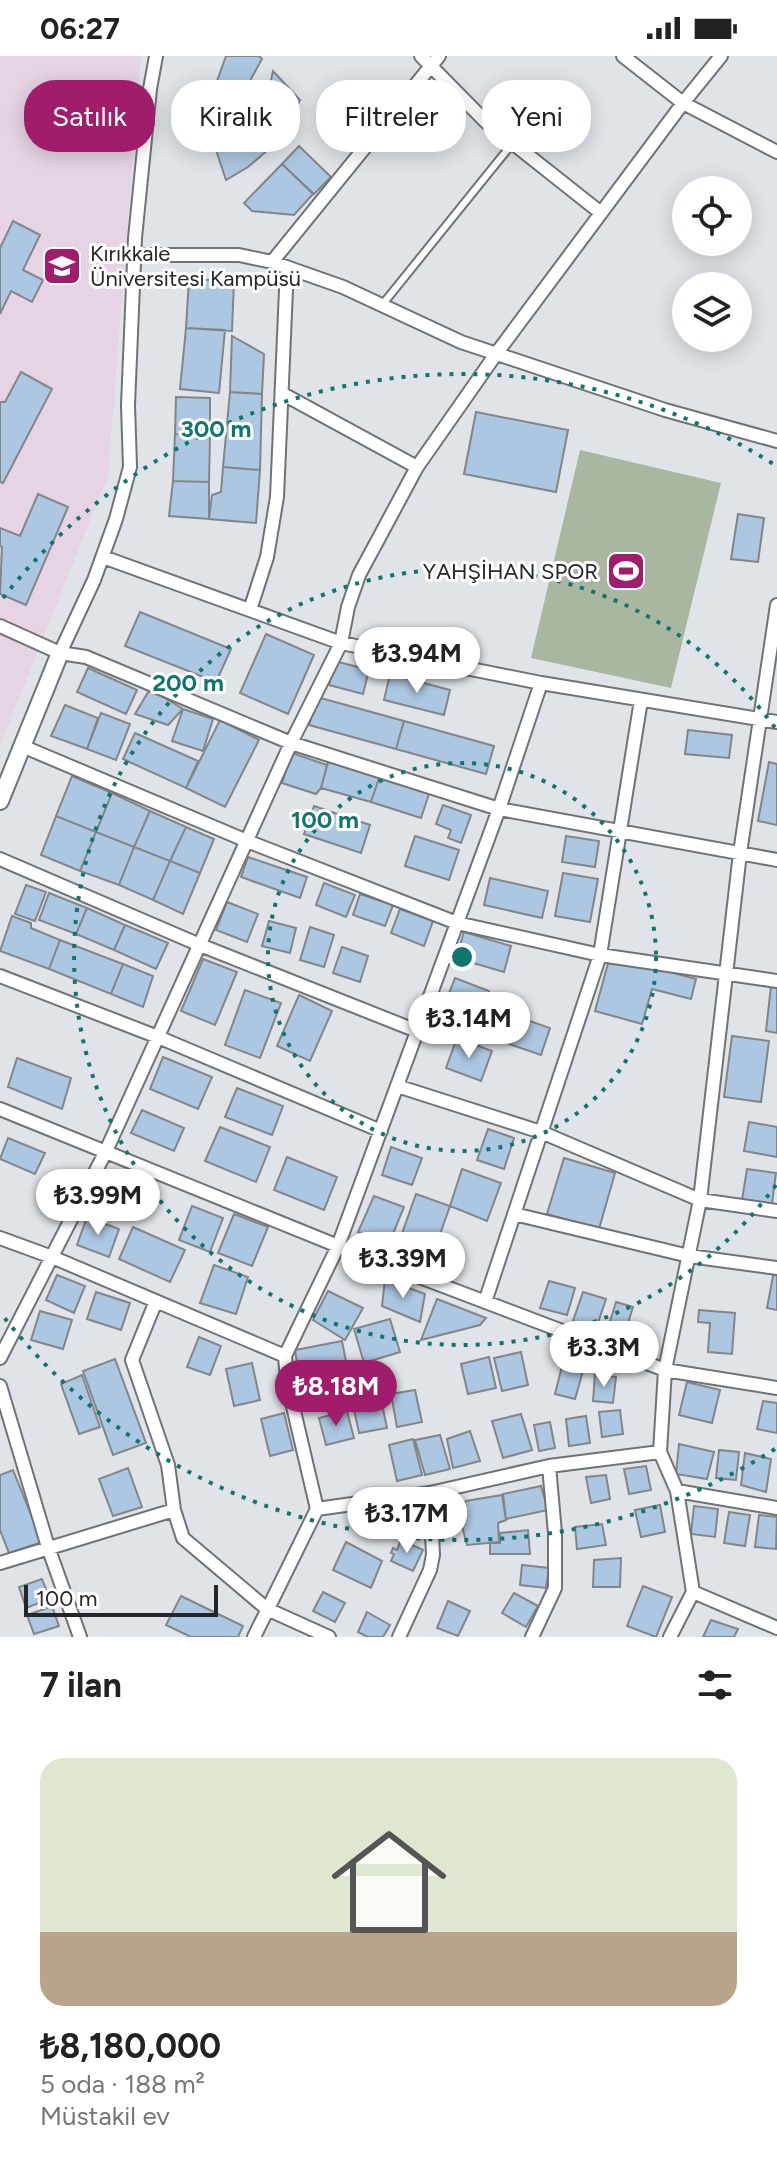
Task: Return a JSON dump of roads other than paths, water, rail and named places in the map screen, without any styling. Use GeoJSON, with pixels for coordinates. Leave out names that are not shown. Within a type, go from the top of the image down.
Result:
{"type":"FeatureCollection","features":[{"type":"Feature","properties":{"kind":"street"},"geometry":{"type":"LineString","coordinates":[[0,801],[103,557],[130,467],[128,405],[134,255],[156,56]]}},
{"type":"Feature","properties":{"kind":"street"},"geometry":{"type":"LineString","coordinates":[[421,56],[435,61],[482,117]]}},
{"type":"Feature","properties":{"kind":"street"},"geometry":{"type":"LineString","coordinates":[[623,56],[683,103],[777,152]]}},
{"type":"Feature","properties":{"kind":"street"},"geometry":{"type":"LineString","coordinates":[[0,1358],[106,1151],[291,743],[341,643],[348,607],[359,575],[417,467],[496,354],[721,56]]}},
{"type":"Feature","properties":{"kind":"street"},"geometry":{"type":"LineString","coordinates":[[272,262],[435,61]]}},
{"type":"Feature","properties":{"kind":"street"},"geometry":{"type":"LineString","coordinates":[[522,152],[601,213]]}},
{"type":"Feature","properties":{"kind":"street"},"geometry":{"type":"LineString","coordinates":[[134,255],[239,255],[272,262],[343,287],[461,342],[665,410],[777,441]]}},
{"type":"Feature","properties":{"kind":"street"},"geometry":{"type":"LineString","coordinates":[[250,610],[267,557],[277,497],[287,267]]}},
{"type":"Feature","properties":{"kind":"street"},"geometry":{"type":"LineString","coordinates":[[283,394],[417,467]]}},
{"type":"Feature","properties":{"kind":"street"},"geometry":{"type":"LineString","coordinates":[[103,557],[341,643],[541,683],[777,722]]}},
{"type":"Feature","properties":{"kind":"street"},"geometry":{"type":"LineString","coordinates":[[670,1637],[693,1592],[677,1491],[660,1452],[665,1370],[700,1200],[740,853],[777,605]]}},
{"type":"Feature","properties":{"kind":"street"},"geometry":{"type":"LineString","coordinates":[[0,626],[60,653],[86,657],[291,743],[499,809],[777,860]]}},
{"type":"Feature","properties":{"kind":"street"},"geometry":{"type":"LineString","coordinates":[[254,1637],[317,1509],[287,1381],[285,1356],[338,1246],[499,809],[541,683]]}},
{"type":"Feature","properties":{"kind":"street"},"geometry":{"type":"LineString","coordinates":[[485,1302],[600,955],[641,700]]}},
{"type":"Feature","properties":{"kind":"street"},"geometry":{"type":"LineString","coordinates":[[22,746],[247,841],[457,923],[600,955],[777,981]]}},
{"type":"Feature","properties":{"kind":"street"},"geometry":{"type":"LineString","coordinates":[[0,859],[200,945],[417,1031]]}},
{"type":"Feature","properties":{"kind":"street"},"geometry":{"type":"LineString","coordinates":[[0,976],[158,1037],[381,1131]]}},
{"type":"Feature","properties":{"kind":"street"},"geometry":{"type":"LineString","coordinates":[[397,1086],[541,1132],[700,1200],[777,1211]]}},
{"type":"Feature","properties":{"kind":"street"},"geometry":{"type":"LineString","coordinates":[[0,1109],[338,1246],[665,1370],[777,1388]]}},
{"type":"Feature","properties":{"kind":"street"},"geometry":{"type":"LineString","coordinates":[[514,1214],[689,1256],[777,1268]]}},
{"type":"Feature","properties":{"kind":"street"},"geometry":{"type":"LineString","coordinates":[[0,1238],[285,1356]]}},
{"type":"Feature","properties":{"kind":"street"},"geometry":{"type":"LineString","coordinates":[[156,1301],[132,1360],[168,1465],[177,1526],[183,1538],[267,1609],[329,1637]]}},
{"type":"Feature","properties":{"kind":"street"},"geometry":{"type":"LineString","coordinates":[[0,1386],[48,1547],[80,1637]]}},
{"type":"Feature","properties":{"kind":"street"},"geometry":{"type":"LineString","coordinates":[[317,1509],[430,1493],[549,1466],[660,1452]]}},
{"type":"Feature","properties":{"kind":"street"},"geometry":{"type":"LineString","coordinates":[[532,1637],[555,1588],[555,1533],[549,1466]]}},
{"type":"Feature","properties":{"kind":"street"},"geometry":{"type":"LineString","coordinates":[[677,1491],[777,1508]]}},
{"type":"Feature","properties":{"kind":"street"},"geometry":{"type":"LineString","coordinates":[[399,1637],[430,1570],[433,1555],[430,1493]]}},
{"type":"Feature","properties":{"kind":"street"},"geometry":{"type":"LineString","coordinates":[[0,1563],[174,1510]]}},
{"type":"Feature","properties":{"kind":"street"},"geometry":{"type":"LineString","coordinates":[[693,1592],[777,1628]]}},
{"type":"Feature","properties":{"kind":"lane"},"geometry":{"type":"LineString","coordinates":[[382,305],[506,152]]}},
{"type":"Feature","properties":{"kind":"place","name":"Kırıkkale Üniversitesi Kampüsü"},"geometry":{"type":"Point","coordinates":[62,266]}},
{"type":"Feature","properties":{"kind":"place","name":"YAHŞİHAN SPOR"},"geometry":{"type":"Point","coordinates":[626,571]}}]}
